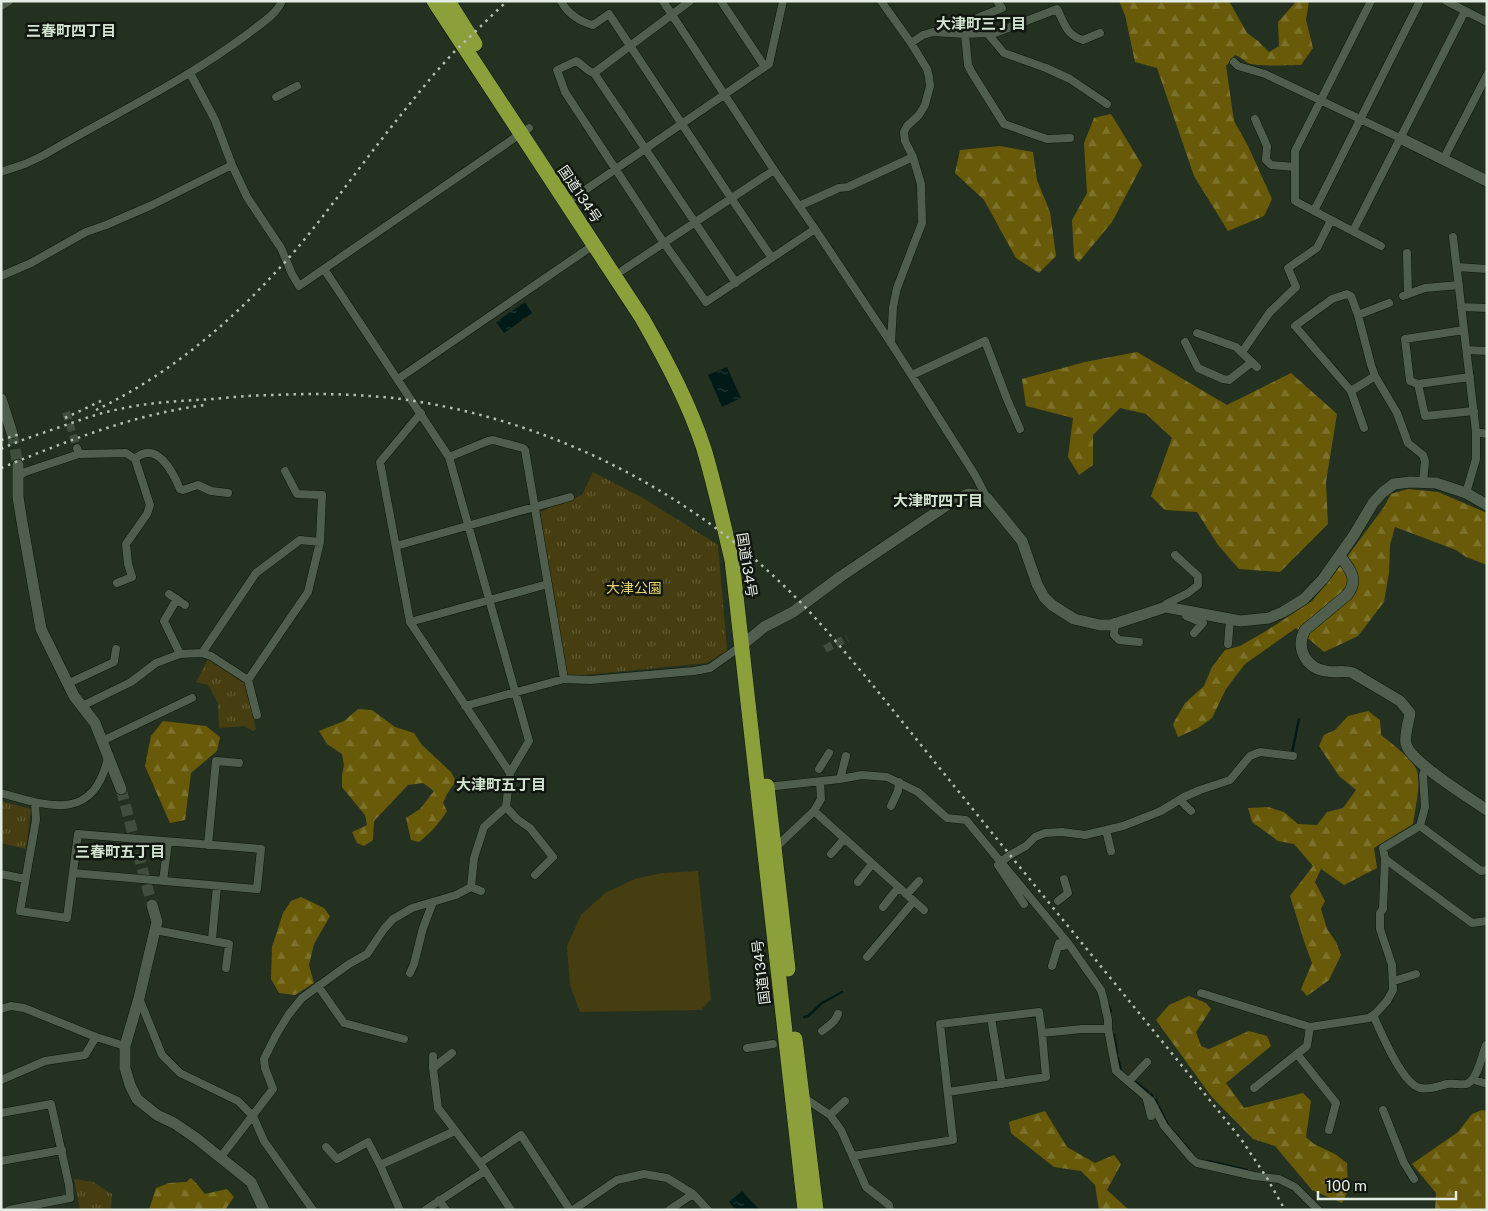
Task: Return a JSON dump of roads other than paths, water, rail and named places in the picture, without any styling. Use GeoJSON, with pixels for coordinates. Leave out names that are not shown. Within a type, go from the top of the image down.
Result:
{"type":"FeatureCollection","features":[{"type":"Feature","properties":{"kind":"highway","name":"国道134号"},"geometry":{"type":"LineString","coordinates":[[434,1],[525,131],[575,197],[650,312],[697,403],[713,445],[726,488],[742,558],[746,642],[805,1210]]}},
{"type":"Feature","properties":{"kind":"highway","name":"国道134号"},"geometry":{"type":"LineString","coordinates":[[448,1],[525,131],[642,318],[670,367],[688,406],[716,490],[732,560],[767,788],[816,1210]]}},
{"type":"Feature","properties":{"kind":"street"},"geometry":{"type":"LineString","coordinates":[[1,6],[9,1]]}},
{"type":"Feature","properties":{"kind":"street"},"geometry":{"type":"LineString","coordinates":[[1,172],[44,155],[190,73],[270,17],[282,1]]}},
{"type":"Feature","properties":{"kind":"street"},"geometry":{"type":"LineString","coordinates":[[561,1],[566,11],[587,24],[593,25],[609,14],[772,258]]}},
{"type":"Feature","properties":{"kind":"street"},"geometry":{"type":"LineString","coordinates":[[663,1],[912,375],[988,498],[1022,541],[1040,590],[1052,605],[1074,619],[1100,625],[1110,625],[1166,607],[1240,621],[1269,618],[1296,605],[1310,593],[1340,556],[1373,503],[1394,484],[1403,482],[1436,483],[1466,493],[1487,505]]}},
{"type":"Feature","properties":{"kind":"street"},"geometry":{"type":"LineString","coordinates":[[594,73],[690,1]]}},
{"type":"Feature","properties":{"kind":"street"},"geometry":{"type":"LineString","coordinates":[[721,1],[765,67]]}},
{"type":"Feature","properties":{"kind":"street"},"geometry":{"type":"LineString","coordinates":[[575,197],[769,64],[783,1]]}},
{"type":"Feature","properties":{"kind":"street"},"geometry":{"type":"LineString","coordinates":[[881,1],[911,43],[926,69],[930,86],[925,105],[904,132],[905,141],[913,157],[921,184],[922,223],[897,288],[891,343]]}},
{"type":"Feature","properties":{"kind":"street"},"geometry":{"type":"LineString","coordinates":[[997,1],[1002,8],[965,23],[961,33],[968,65],[972,73],[1004,124],[1047,139],[1070,138]]}},
{"type":"Feature","properties":{"kind":"street"},"geometry":{"type":"LineString","coordinates":[[1371,1],[1295,151],[1295,201],[1381,246]]}},
{"type":"Feature","properties":{"kind":"street"},"geometry":{"type":"LineString","coordinates":[[1314,211],[1420,1]]}},
{"type":"Feature","properties":{"kind":"street"},"geometry":{"type":"LineString","coordinates":[[1446,1],[1487,22]]}},
{"type":"Feature","properties":{"kind":"street"},"geometry":{"type":"LineString","coordinates":[[990,35],[1057,5],[1069,33],[1075,38],[1084,40],[1100,33]]}},
{"type":"Feature","properties":{"kind":"street"},"geometry":{"type":"LineString","coordinates":[[1352,231],[1464,11]]}},
{"type":"Feature","properties":{"kind":"street"},"geometry":{"type":"LineString","coordinates":[[911,43],[923,35],[933,32],[988,33],[1004,53],[1070,79],[1107,104]]}},
{"type":"Feature","properties":{"kind":"street"},"geometry":{"type":"LineString","coordinates":[[736,283],[594,73],[576,61],[557,70],[565,92],[664,243],[706,302],[736,283],[815,229]]}},
{"type":"Feature","properties":{"kind":"street"},"geometry":{"type":"LineString","coordinates":[[1234,62],[1238,66],[1265,74],[1322,100],[1444,160],[1485,177]]}},
{"type":"Feature","properties":{"kind":"street"},"geometry":{"type":"LineString","coordinates":[[190,73],[215,120],[232,165],[248,197],[281,248],[292,274],[300,286],[525,131]]}},
{"type":"Feature","properties":{"kind":"street"},"geometry":{"type":"LineString","coordinates":[[1444,160],[1487,75]]}},
{"type":"Feature","properties":{"kind":"street"},"geometry":{"type":"LineString","coordinates":[[276,97],[297,86]]}},
{"type":"Feature","properties":{"kind":"street"},"geometry":{"type":"LineString","coordinates":[[1254,120],[1267,146],[1266,160],[1271,165],[1295,167]]}},
{"type":"Feature","properties":{"kind":"street"},"geometry":{"type":"LineString","coordinates":[[799,206],[839,188],[848,187],[913,157]]}},
{"type":"Feature","properties":{"kind":"street"},"geometry":{"type":"LineString","coordinates":[[1,276],[31,263],[86,232],[152,205],[232,165]]}},
{"type":"Feature","properties":{"kind":"street"},"geometry":{"type":"LineString","coordinates":[[623,270],[774,170]]}},
{"type":"Feature","properties":{"kind":"street"},"geometry":{"type":"LineString","coordinates":[[1242,352],[1270,312],[1296,287],[1288,268],[1317,248],[1331,220]]}},
{"type":"Feature","properties":{"kind":"street"},"geometry":{"type":"LineString","coordinates":[[1453,236],[1476,432],[1476,459],[1466,493]]}},
{"type":"Feature","properties":{"kind":"street"},"geometry":{"type":"LineString","coordinates":[[398,379],[595,244]]}},
{"type":"Feature","properties":{"kind":"street"},"geometry":{"type":"LineString","coordinates":[[1406,253],[1405,295],[1425,288],[1459,285]]}},
{"type":"Feature","properties":{"kind":"street"},"geometry":{"type":"LineString","coordinates":[[1457,267],[1487,269]]}},
{"type":"Feature","properties":{"kind":"street"},"geometry":{"type":"LineString","coordinates":[[220,1158],[273,1089],[265,1068],[264,1059],[289,1014],[302,998],[349,964],[367,954],[384,929],[394,919],[412,908],[456,896],[470,887],[474,858],[484,827],[506,807],[510,773],[529,741],[449,457],[324,269]]}},
{"type":"Feature","properties":{"kind":"street"},"geometry":{"type":"LineString","coordinates":[[1364,428],[1351,391],[1295,326],[1332,299],[1348,294],[1351,296],[1358,315],[1375,376],[1397,413],[1408,444],[1422,455],[1425,461],[1423,482]]}},
{"type":"Feature","properties":{"kind":"street"},"geometry":{"type":"LineString","coordinates":[[1358,315],[1389,303]]}},
{"type":"Feature","properties":{"kind":"street"},"geometry":{"type":"LineString","coordinates":[[1462,307],[1487,308]]}},
{"type":"Feature","properties":{"kind":"street"},"geometry":{"type":"LineString","coordinates":[[1464,330],[1405,339],[1410,382],[1418,384],[1470,377]]}},
{"type":"Feature","properties":{"kind":"street"},"geometry":{"type":"LineString","coordinates":[[1185,342],[1198,368],[1223,379],[1229,380],[1254,365],[1236,347],[1197,333]]}},
{"type":"Feature","properties":{"kind":"street"},"geometry":{"type":"LineString","coordinates":[[912,375],[985,341],[1020,429]]}},
{"type":"Feature","properties":{"kind":"street"},"geometry":{"type":"LineString","coordinates":[[1467,350],[1487,351]]}},
{"type":"Feature","properties":{"kind":"street"},"geometry":{"type":"LineString","coordinates":[[1351,391],[1375,376]]}},
{"type":"Feature","properties":{"kind":"street"},"geometry":{"type":"LineString","coordinates":[[1418,384],[1425,416],[1474,411]]}},
{"type":"Feature","properties":{"kind":"street"},"geometry":{"type":"LineString","coordinates":[[2,403],[12,433]]}},
{"type":"Feature","properties":{"kind":"street"},"geometry":{"type":"LineString","coordinates":[[421,413],[380,462],[410,622],[510,773]]}},
{"type":"Feature","properties":{"kind":"street"},"geometry":{"type":"LineString","coordinates":[[1476,432],[1487,434]]}},
{"type":"Feature","properties":{"kind":"street"},"geometry":{"type":"LineString","coordinates":[[449,457],[493,440],[523,448],[527,457],[564,680]]}},
{"type":"Feature","properties":{"kind":"street"},"geometry":{"type":"LineString","coordinates":[[117,583],[132,577],[128,564],[126,544],[147,514],[150,505],[135,459],[126,453],[78,451],[25,472],[18,471],[22,522],[41,629],[67,684],[95,723],[120,789]]}},
{"type":"Feature","properties":{"kind":"street"},"geometry":{"type":"LineString","coordinates":[[135,459],[143,453],[154,453],[174,474],[182,490],[200,486],[211,491],[228,493]]}},
{"type":"Feature","properties":{"kind":"street"},"geometry":{"type":"LineString","coordinates":[[248,680],[308,592],[320,542],[322,495],[297,494],[285,471]]}},
{"type":"Feature","properties":{"kind":"street"},"geometry":{"type":"LineString","coordinates":[[465,706],[564,680],[590,680],[710,668],[764,627],[800,607],[834,581],[953,501],[968,494],[988,498]]}},
{"type":"Feature","properties":{"kind":"street"},"geometry":{"type":"LineString","coordinates":[[396,546],[570,497]]}},
{"type":"Feature","properties":{"kind":"street"},"geometry":{"type":"LineString","coordinates":[[202,653],[256,573],[300,540],[320,542]]}},
{"type":"Feature","properties":{"kind":"street"},"geometry":{"type":"LineString","coordinates":[[1166,607],[1166,604],[1188,593],[1198,585],[1198,576],[1175,555]]}},
{"type":"Feature","properties":{"kind":"street"},"geometry":{"type":"LineString","coordinates":[[1340,556],[1348,566],[1354,582],[1352,589],[1305,630],[1300,644],[1302,654],[1312,665],[1321,670],[1353,673],[1400,701],[1410,713],[1406,744],[1412,755],[1487,810]]}},
{"type":"Feature","properties":{"kind":"street"},"geometry":{"type":"LineString","coordinates":[[410,622],[548,584]]}},
{"type":"Feature","properties":{"kind":"street"},"geometry":{"type":"LineString","coordinates":[[169,594],[185,605]]}},
{"type":"Feature","properties":{"kind":"street"},"geometry":{"type":"LineString","coordinates":[[177,599],[164,621],[180,654]]}},
{"type":"Feature","properties":{"kind":"street"},"geometry":{"type":"LineString","coordinates":[[1186,611],[1186,616],[1204,623],[1194,633]]}},
{"type":"Feature","properties":{"kind":"street"},"geometry":{"type":"LineString","coordinates":[[1228,644],[1230,619]]}},
{"type":"Feature","properties":{"kind":"street"},"geometry":{"type":"LineString","coordinates":[[1115,622],[1114,635],[1118,640],[1139,642]]}},
{"type":"Feature","properties":{"kind":"street"},"geometry":{"type":"LineString","coordinates":[[67,684],[114,662],[116,649]]}},
{"type":"Feature","properties":{"kind":"street"},"geometry":{"type":"LineString","coordinates":[[82,706],[131,682],[156,663],[180,654],[202,653],[211,656],[248,680],[257,715]]}},
{"type":"Feature","properties":{"kind":"street"},"geometry":{"type":"LineString","coordinates":[[102,741],[192,698]]}},
{"type":"Feature","properties":{"kind":"street"},"geometry":{"type":"LineString","coordinates":[[1024,904],[998,866],[1000,861],[1032,842],[1035,837],[1044,833],[1062,832],[1085,835],[1123,826],[1160,811],[1200,790],[1230,780],[1250,756],[1260,752],[1293,756]]}},
{"type":"Feature","properties":{"kind":"street"},"geometry":{"type":"LineString","coordinates":[[819,769],[829,753]]}},
{"type":"Feature","properties":{"kind":"street"},"geometry":{"type":"LineString","coordinates":[[1,793],[35,803],[65,806],[83,800],[94,791],[104,775],[109,756]]}},
{"type":"Feature","properties":{"kind":"street"},"geometry":{"type":"LineString","coordinates":[[840,779],[846,756]]}},
{"type":"Feature","properties":{"kind":"street"},"geometry":{"type":"LineString","coordinates":[[208,845],[216,761],[238,762]]}},
{"type":"Feature","properties":{"kind":"street"},"geometry":{"type":"LineString","coordinates":[[1201,993],[1310,1027],[1367,1019],[1387,1001],[1393,990],[1394,981],[1392,965],[1380,929],[1380,913],[1383,909],[1385,859],[1383,848],[1420,826],[1425,807],[1423,775],[1426,767]]}},
{"type":"Feature","properties":{"kind":"street"},"geometry":{"type":"LineString","coordinates":[[767,788],[862,775],[887,777],[918,792],[947,818],[966,820],[1068,943],[1100,990],[1108,1020],[1116,1071],[1146,1095],[1164,1126],[1192,1159],[1197,1163],[1254,1176],[1279,1179],[1295,1187],[1318,1210]]}},
{"type":"Feature","properties":{"kind":"street"},"geometry":{"type":"LineString","coordinates":[[775,848],[814,811],[821,798],[820,782]]}},
{"type":"Feature","properties":{"kind":"street"},"geometry":{"type":"LineString","coordinates":[[891,806],[898,791],[899,782]]}},
{"type":"Feature","properties":{"kind":"street"},"geometry":{"type":"LineString","coordinates":[[1180,800],[1192,810]]}},
{"type":"Feature","properties":{"kind":"street"},"geometry":{"type":"LineString","coordinates":[[35,803],[36,820],[20,911],[67,918],[78,834],[261,849],[258,889],[73,873]]}},
{"type":"Feature","properties":{"kind":"street"},"geometry":{"type":"LineString","coordinates":[[506,807],[517,819],[530,828],[553,857],[535,875]]}},
{"type":"Feature","properties":{"kind":"street"},"geometry":{"type":"LineString","coordinates":[[814,811],[924,910]]}},
{"type":"Feature","properties":{"kind":"street"},"geometry":{"type":"LineString","coordinates":[[1420,826],[1481,871],[1487,870]]}},
{"type":"Feature","properties":{"kind":"street"},"geometry":{"type":"LineString","coordinates":[[1106,830],[1111,851]]}},
{"type":"Feature","properties":{"kind":"street"},"geometry":{"type":"LineString","coordinates":[[830,854],[844,839]]}},
{"type":"Feature","properties":{"kind":"street"},"geometry":{"type":"LineString","coordinates":[[163,881],[168,842]]}},
{"type":"Feature","properties":{"kind":"street"},"geometry":{"type":"LineString","coordinates":[[1385,859],[1472,923],[1487,921]]}},
{"type":"Feature","properties":{"kind":"street"},"geometry":{"type":"LineString","coordinates":[[858,882],[872,864]]}},
{"type":"Feature","properties":{"kind":"street"},"geometry":{"type":"LineString","coordinates":[[1,874],[25,879]]}},
{"type":"Feature","properties":{"kind":"street"},"geometry":{"type":"LineString","coordinates":[[1058,901],[1068,893],[1064,878]]}},
{"type":"Feature","properties":{"kind":"street"},"geometry":{"type":"LineString","coordinates":[[907,894],[918,881]]}},
{"type":"Feature","properties":{"kind":"street"},"geometry":{"type":"LineString","coordinates":[[212,939],[218,886]]}},
{"type":"Feature","properties":{"kind":"street"},"geometry":{"type":"LineString","coordinates":[[470,887],[481,891]]}},
{"type":"Feature","properties":{"kind":"street"},"geometry":{"type":"LineString","coordinates":[[883,907],[898,888]]}},
{"type":"Feature","properties":{"kind":"street"},"geometry":{"type":"LineString","coordinates":[[410,973],[423,928],[433,902]]}},
{"type":"Feature","properties":{"kind":"street"},"geometry":{"type":"LineString","coordinates":[[867,957],[914,902]]}},
{"type":"Feature","properties":{"kind":"street"},"geometry":{"type":"LineString","coordinates":[[152,905],[157,922],[139,998],[124,1046],[125,1068],[130,1085],[137,1099],[157,1115],[174,1123],[196,1138],[251,1182],[264,1210]]}},
{"type":"Feature","properties":{"kind":"street"},"geometry":{"type":"LineString","coordinates":[[155,930],[212,939],[229,944],[226,968]]}},
{"type":"Feature","properties":{"kind":"street"},"geometry":{"type":"LineString","coordinates":[[1052,966],[1059,943],[1063,946],[1068,943]]}},
{"type":"Feature","properties":{"kind":"street"},"geometry":{"type":"LineString","coordinates":[[1394,981],[1416,974]]}},
{"type":"Feature","properties":{"kind":"street"},"geometry":{"type":"LineString","coordinates":[[318,986],[344,1023],[404,1039]]}},
{"type":"Feature","properties":{"kind":"street"},"geometry":{"type":"LineString","coordinates":[[139,998],[162,1055],[180,1073],[238,1101],[253,1116],[264,1141],[313,1210]]}},
{"type":"Feature","properties":{"kind":"street"},"geometry":{"type":"LineString","coordinates":[[1,1009],[11,1006],[24,1008],[96,1037],[124,1046]]}},
{"type":"Feature","properties":{"kind":"street"},"geometry":{"type":"LineString","coordinates":[[852,1156],[953,1140],[940,1024],[1039,1012],[1046,1077],[948,1092]]}},
{"type":"Feature","properties":{"kind":"street"},"geometry":{"type":"LineString","coordinates":[[822,1031],[832,1023],[838,1014]]}},
{"type":"Feature","properties":{"kind":"street"},"geometry":{"type":"LineString","coordinates":[[1373,1015],[1397,1064],[1409,1081],[1419,1088],[1467,1084],[1474,1080],[1487,1045]]}},
{"type":"Feature","properties":{"kind":"street"},"geometry":{"type":"LineString","coordinates":[[990,1018],[1002,1084]]}},
{"type":"Feature","properties":{"kind":"street"},"geometry":{"type":"LineString","coordinates":[[1254,1088],[1307,1046],[1310,1027]]}},
{"type":"Feature","properties":{"kind":"street"},"geometry":{"type":"LineString","coordinates":[[1042,1033],[1082,1029],[1108,1029]]}},
{"type":"Feature","properties":{"kind":"street"},"geometry":{"type":"LineString","coordinates":[[1,1080],[45,1061],[85,1054],[96,1037]]}},
{"type":"Feature","properties":{"kind":"street"},"geometry":{"type":"LineString","coordinates":[[748,1048],[773,1044]]}},
{"type":"Feature","properties":{"kind":"street"},"geometry":{"type":"LineString","coordinates":[[433,1068],[452,1053]]}},
{"type":"Feature","properties":{"kind":"street"},"geometry":{"type":"LineString","coordinates":[[1297,1054],[1336,1103],[1329,1130]]}},
{"type":"Feature","properties":{"kind":"street"},"geometry":{"type":"LineString","coordinates":[[433,1056],[438,1108],[480,1163],[511,1210]]}},
{"type":"Feature","properties":{"kind":"street"},"geometry":{"type":"LineString","coordinates":[[1129,1081],[1147,1062]]}},
{"type":"Feature","properties":{"kind":"street"},"geometry":{"type":"LineString","coordinates":[[1474,1080],[1487,1084]]}},
{"type":"Feature","properties":{"kind":"street"},"geometry":{"type":"LineString","coordinates":[[1146,1095],[1151,1116]]}},
{"type":"Feature","properties":{"kind":"street"},"geometry":{"type":"LineString","coordinates":[[803,1097],[830,1115],[841,1130],[866,1187],[889,1205],[890,1210]]}},
{"type":"Feature","properties":{"kind":"street"},"geometry":{"type":"LineString","coordinates":[[830,1115],[846,1101]]}},
{"type":"Feature","properties":{"kind":"street"},"geometry":{"type":"LineString","coordinates":[[1,1113],[51,1104],[69,1185],[70,1198],[30,1208],[9,1210]]}},
{"type":"Feature","properties":{"kind":"street"},"geometry":{"type":"LineString","coordinates":[[1383,1110],[1404,1163],[1414,1179]]}},
{"type":"Feature","properties":{"kind":"street"},"geometry":{"type":"LineString","coordinates":[[380,1165],[455,1131]]}},
{"type":"Feature","properties":{"kind":"street"},"geometry":{"type":"LineString","coordinates":[[480,1163],[521,1135],[571,1210],[617,1180],[644,1174],[667,1178],[693,1194],[708,1210]]}},
{"type":"Feature","properties":{"kind":"street"},"geometry":{"type":"LineString","coordinates":[[326,1147],[337,1159],[368,1142],[400,1210]]}},
{"type":"Feature","properties":{"kind":"street"},"geometry":{"type":"LineString","coordinates":[[1,1161],[62,1150]]}},
{"type":"Feature","properties":{"kind":"street"},"geometry":{"type":"LineString","coordinates":[[425,1210],[485,1171]]}},
{"type":"Feature","properties":{"kind":"street"},"geometry":{"type":"LineString","coordinates":[[669,1210],[679,1207],[693,1194]]}},
{"type":"Feature","properties":{"kind":"street"},"geometry":{"type":"LineString","coordinates":[[440,1200],[446,1210]]}},
{"type":"Feature","properties":{"kind":"water"},"geometry":{"type":"Polygon","coordinates":[[[525,302],[532,313],[504,333],[496,322],[525,302]]]}},
{"type":"Feature","properties":{"kind":"water"},"geometry":{"type":"Polygon","coordinates":[[[727,367],[741,398],[722,407],[708,375],[727,367]]]}},
{"type":"Feature","properties":{"kind":"water"},"geometry":{"type":"Polygon","coordinates":[[[742,1191],[760,1210],[736,1210],[729,1202],[742,1191]]]}},
{"type":"Feature","properties":{"kind":"waterway"},"geometry":{"type":"LineString","coordinates":[[1292,753],[1299,719]]}},
{"type":"Feature","properties":{"kind":"waterway"},"geometry":{"type":"LineString","coordinates":[[804,1017],[808,1016],[822,1003],[842,992]]}},
{"type":"Feature","properties":{"kind":"waterway"},"geometry":{"type":"LineString","coordinates":[[1109,1006],[1111,1011]]}},
{"type":"Feature","properties":{"kind":"waterway"},"geometry":{"type":"LineString","coordinates":[[1114,1035],[1117,1054]]}},
{"type":"Feature","properties":{"kind":"waterway"},"geometry":{"type":"LineString","coordinates":[[1118,1058],[1121,1071]]}},
{"type":"Feature","properties":{"kind":"waterway"},"geometry":{"type":"LineString","coordinates":[[1133,1080],[1148,1092]]}},
{"type":"Feature","properties":{"kind":"waterway"},"geometry":{"type":"LineString","coordinates":[[1156,1100],[1157,1104]]}},
{"type":"Feature","properties":{"kind":"waterway"},"geometry":{"type":"LineString","coordinates":[[1159,1107],[1168,1125]]}},
{"type":"Feature","properties":{"kind":"waterway"},"geometry":{"type":"LineString","coordinates":[[1172,1130],[1181,1140]]}},
{"type":"Feature","properties":{"kind":"waterway"},"geometry":{"type":"LineString","coordinates":[[1185,1144],[1190,1151]]}},
{"type":"Feature","properties":{"kind":"waterway"},"geometry":{"type":"LineString","coordinates":[[1208,1161],[1247,1170]]}},
{"type":"Feature","properties":{"kind":"tunnel"},"geometry":{"type":"LineString","coordinates":[[66,412],[77,448]]}},
{"type":"Feature","properties":{"kind":"tunnel"},"geometry":{"type":"LineString","coordinates":[[12,433],[18,465]]}},
{"type":"Feature","properties":{"kind":"tunnel"},"geometry":{"type":"LineString","coordinates":[[825,649],[847,638]]}},
{"type":"Feature","properties":{"kind":"tunnel"},"geometry":{"type":"LineString","coordinates":[[121,789],[152,905]]}},
{"type":"Feature","properties":{"kind":"railway"},"geometry":{"type":"LineString","coordinates":[[96,410],[145,383],[191,351],[254,295],[304,240],[382,138],[435,73],[507,1]]}},
{"type":"Feature","properties":{"kind":"railway"},"geometry":{"type":"LineString","coordinates":[[1,449],[90,417],[143,405],[260,395],[320,394],[364,396],[393,398],[447,407],[500,420],[552,438],[602,460],[651,486],[697,515],[741,548],[782,584],[828,632],[1241,1139],[1267,1178],[1285,1210]]}},
{"type":"Feature","properties":{"kind":"railway"},"geometry":{"type":"LineString","coordinates":[[65,418],[101,401]]}},
{"type":"Feature","properties":{"kind":"railway"},"geometry":{"type":"LineString","coordinates":[[1,468],[51,448],[127,422],[179,409],[205,405]]}},
{"type":"Feature","properties":{"kind":"railway"},"geometry":{"type":"LineString","coordinates":[[1,440],[20,434]]}},
{"type":"Feature","properties":{"kind":"district","name":"大津町三丁目"},"geometry":{"type":"Point","coordinates":[981,24]}},
{"type":"Feature","properties":{"kind":"district","name":"三春町四丁目"},"geometry":{"type":"Point","coordinates":[71,31]}},
{"type":"Feature","properties":{"kind":"district","name":"大津町四丁目"},"geometry":{"type":"Point","coordinates":[938,501]}},
{"type":"Feature","properties":{"kind":"district","name":"大津町五丁目"},"geometry":{"type":"Point","coordinates":[501,785]}},
{"type":"Feature","properties":{"kind":"district","name":"三春町五丁目"},"geometry":{"type":"Point","coordinates":[120,852]}},
{"type":"Feature","properties":{"kind":"park label","name":"大津公園"},"geometry":{"type":"Point","coordinates":[634,588]}}]}
